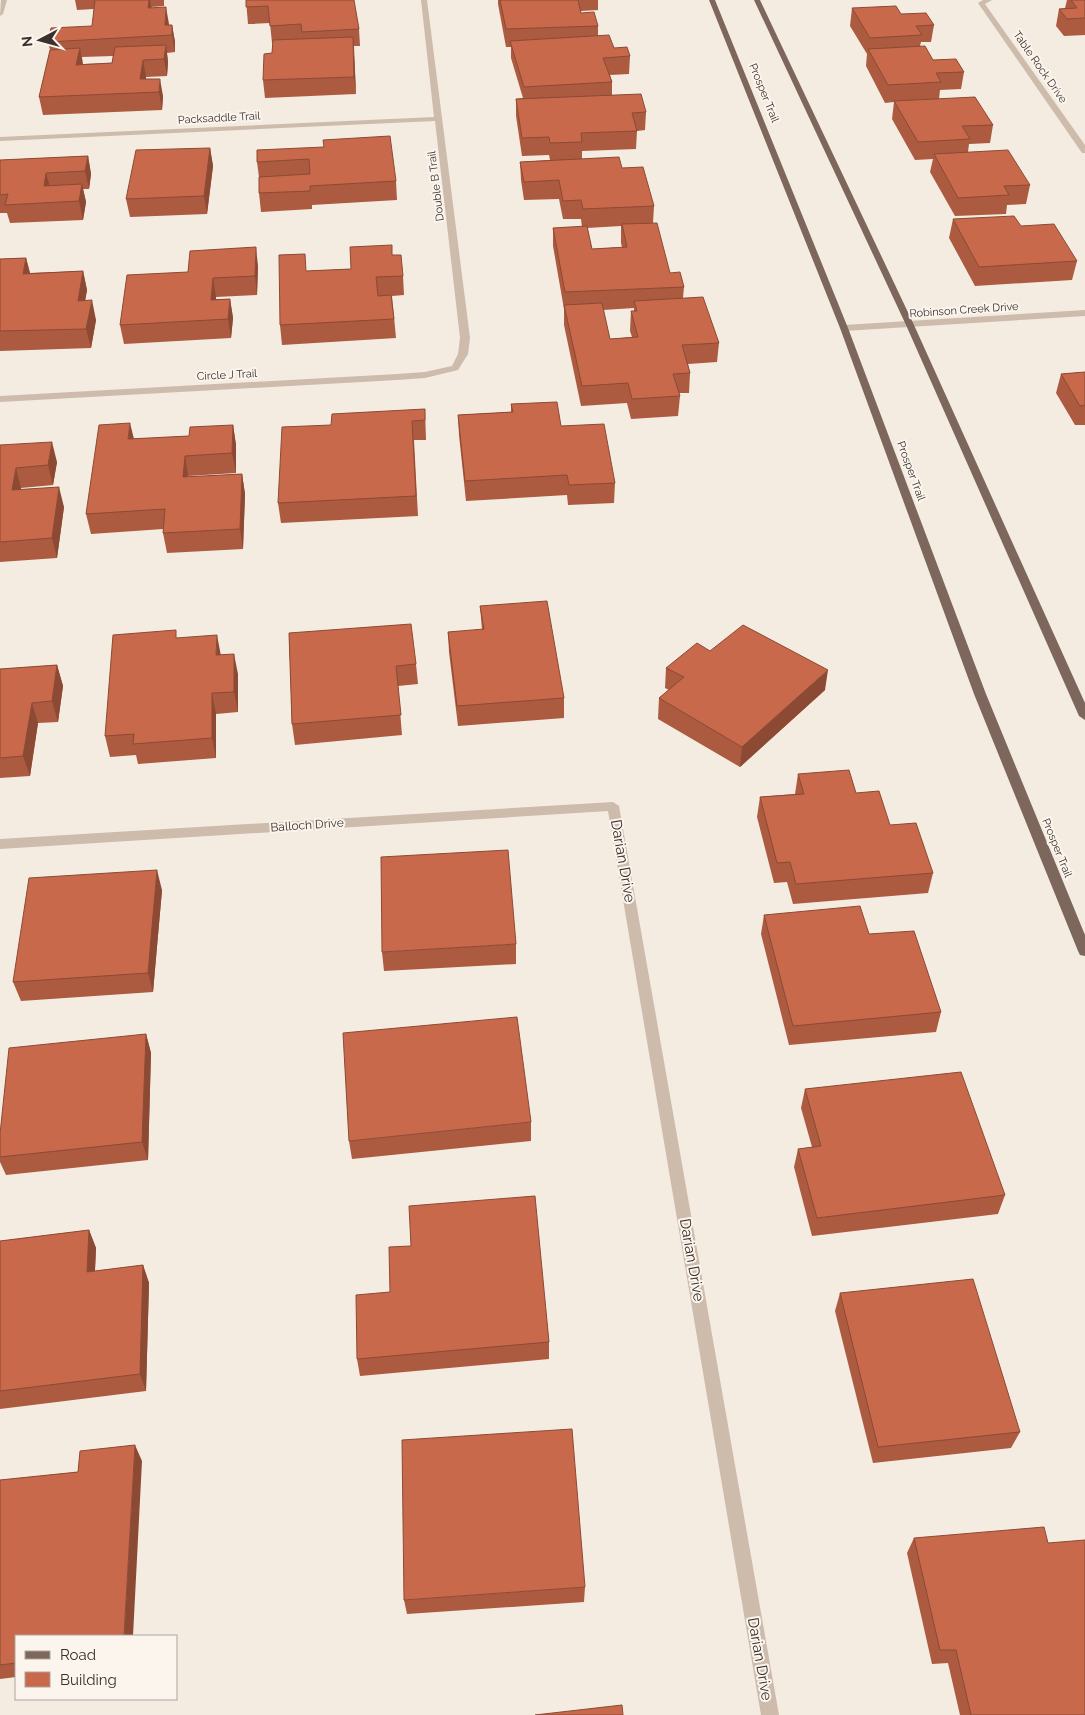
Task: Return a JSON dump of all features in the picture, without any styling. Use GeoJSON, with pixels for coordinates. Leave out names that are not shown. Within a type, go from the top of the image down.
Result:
{"type":"FeatureCollection","features":[{"type":"Feature","properties":{"kind":"main road","name":"Prosper Trail"},"geometry":{"type":"LineString","coordinates":[[712,0],[844,328],[980,694],[1085,951]]}},
{"type":"Feature","properties":{"kind":"main road"},"geometry":{"type":"LineString","coordinates":[[757,0],[910,325],[1085,716]]}},
{"type":"Feature","properties":{"kind":"street"},"geometry":{"type":"LineString","coordinates":[[0,14],[4,0]]}},
{"type":"Feature","properties":{"kind":"street","name":"Double B Trail"},"geometry":{"type":"LineString","coordinates":[[424,0],[465,338],[463,354],[455,368]]}},
{"type":"Feature","properties":{"kind":"street","name":"Table Rock Drive"},"geometry":{"type":"LineString","coordinates":[[989,0],[981,4],[1085,151]]}},
{"type":"Feature","properties":{"kind":"street","name":"Packsaddle Trail"},"geometry":{"type":"LineString","coordinates":[[0,139],[439,119]]}},
{"type":"Feature","properties":{"kind":"street","name":"Robinson Creek Drive"},"geometry":{"type":"LineString","coordinates":[[844,328],[1085,314]]}},
{"type":"Feature","properties":{"kind":"street","name":"Circle J Trail"},"geometry":{"type":"LineString","coordinates":[[0,399],[396,378],[425,375],[455,368]]}},
{"type":"Feature","properties":{"kind":"street","name":"Balloch Drive"},"geometry":{"type":"LineString","coordinates":[[0,844],[614,806]]}},
{"type":"Feature","properties":{"kind":"street","name":"Darian Drive"},"geometry":{"type":"LineString","coordinates":[[614,806],[770,1715]]}},
{"type":"Feature","properties":{"kind":"building"},"geometry":{"type":"Polygon","coordinates":[[[95,0],[149,0],[148,8],[166,7],[165,25],[172,25],[172,35],[48,42],[51,28],[92,26],[95,0]]]}},
{"type":"Feature","properties":{"kind":"building"},"geometry":{"type":"Polygon","coordinates":[[[246,0],[354,0],[359,29],[302,32],[301,24],[270,26],[268,6],[246,7],[246,0]]]}},
{"type":"Feature","properties":{"kind":"building"},"geometry":{"type":"Polygon","coordinates":[[[500,0],[578,0],[581,13],[594,12],[598,26],[506,29],[500,0]]]}},
{"type":"Feature","properties":{"kind":"building"},"geometry":{"type":"Polygon","coordinates":[[[1071,0],[1085,0],[1085,18],[1067,19],[1059,9],[1077,8],[1071,0]]]}},
{"type":"Feature","properties":{"kind":"building"},"geometry":{"type":"Polygon","coordinates":[[[896,6],[901,14],[926,13],[934,25],[916,26],[922,35],[870,38],[852,8],[896,6]]]}},
{"type":"Feature","properties":{"kind":"building"},"geometry":{"type":"Polygon","coordinates":[[[609,35],[614,48],[627,47],[630,56],[603,58],[612,82],[524,87],[510,41],[609,35]]]}},
{"type":"Feature","properties":{"kind":"building"},"geometry":{"type":"Polygon","coordinates":[[[353,37],[354,77],[263,80],[264,54],[272,53],[273,40],[353,37]]]}},
{"type":"Feature","properties":{"kind":"building"},"geometry":{"type":"Polygon","coordinates":[[[166,45],[164,59],[143,60],[140,79],[160,79],[159,92],[39,97],[50,50],[80,48],[76,65],[112,63],[115,47],[166,45]]]}},
{"type":"Feature","properties":{"kind":"building"},"geometry":{"type":"Polygon","coordinates":[[[925,46],[933,60],[956,59],[964,72],[936,73],[941,82],[888,85],[868,49],[925,46]]]}},
{"type":"Feature","properties":{"kind":"building"},"geometry":{"type":"Polygon","coordinates":[[[641,94],[646,112],[632,113],[637,131],[581,133],[582,142],[550,143],[549,137],[522,138],[516,99],[641,94]]]}},
{"type":"Feature","properties":{"kind":"building"},"geometry":{"type":"Polygon","coordinates":[[[975,97],[993,125],[962,126],[970,139],[918,142],[894,101],[975,97]]]}},
{"type":"Feature","properties":{"kind":"building"},"geometry":{"type":"Polygon","coordinates":[[[390,136],[396,181],[310,186],[310,191],[259,193],[259,177],[310,174],[309,159],[257,162],[257,150],[324,147],[323,140],[390,136]]]}},
{"type":"Feature","properties":{"kind":"building"},"geometry":{"type":"Polygon","coordinates":[[[210,148],[204,196],[126,199],[136,150],[210,148]]]}},
{"type":"Feature","properties":{"kind":"building"},"geometry":{"type":"Polygon","coordinates":[[[1008,150],[1030,185],[1004,186],[1009,195],[958,198],[934,154],[1008,150]]]}},
{"type":"Feature","properties":{"kind":"building"},"geometry":{"type":"Polygon","coordinates":[[[88,156],[85,171],[46,173],[44,186],[82,184],[79,201],[5,205],[8,194],[0,195],[0,160],[88,156]]]}},
{"type":"Feature","properties":{"kind":"building"},"geometry":{"type":"Polygon","coordinates":[[[619,157],[622,168],[643,167],[654,206],[583,209],[581,200],[563,201],[559,180],[524,182],[520,162],[619,157]]]}},
{"type":"Feature","properties":{"kind":"building"},"geometry":{"type":"Polygon","coordinates":[[[1014,216],[1021,226],[1054,224],[1077,261],[979,267],[953,219],[1014,216]]]}},
{"type":"Feature","properties":{"kind":"building"},"geometry":{"type":"Polygon","coordinates":[[[657,223],[670,273],[680,272],[684,287],[565,292],[553,228],[587,226],[592,249],[627,247],[622,224],[657,223]]]}},
{"type":"Feature","properties":{"kind":"building"},"geometry":{"type":"Polygon","coordinates":[[[392,245],[392,255],[401,255],[403,276],[376,277],[378,296],[391,295],[394,319],[280,325],[279,255],[305,254],[306,271],[351,269],[350,247],[392,245]]]}},
{"type":"Feature","properties":{"kind":"building"},"geometry":{"type":"Polygon","coordinates":[[[256,247],[255,276],[213,278],[211,300],[230,299],[228,319],[120,325],[127,275],[188,272],[190,251],[256,247]]]}},
{"type":"Feature","properties":{"kind":"building"},"geometry":{"type":"Polygon","coordinates":[[[26,258],[23,274],[83,271],[78,301],[92,300],[86,329],[0,331],[0,259],[26,258]]]}},
{"type":"Feature","properties":{"kind":"building"},"geometry":{"type":"Polygon","coordinates":[[[703,297],[719,343],[682,345],[690,373],[673,374],[680,396],[632,399],[628,383],[582,386],[564,305],[602,303],[610,339],[638,337],[631,311],[637,311],[634,301],[703,297]]]}},
{"type":"Feature","properties":{"kind":"building"},"geometry":{"type":"Polygon","coordinates":[[[1085,372],[1085,405],[1080,406],[1061,374],[1085,372]]]}},
{"type":"Feature","properties":{"kind":"building"},"geometry":{"type":"Polygon","coordinates":[[[557,402],[561,426],[604,424],[615,483],[569,485],[567,475],[465,481],[458,415],[513,412],[511,404],[557,402]]]}},
{"type":"Feature","properties":{"kind":"building"},"geometry":{"type":"Polygon","coordinates":[[[425,409],[425,420],[412,421],[416,496],[278,503],[282,427],[331,425],[332,414],[425,409]]]}},
{"type":"Feature","properties":{"kind":"building"},"geometry":{"type":"Polygon","coordinates":[[[130,423],[128,439],[189,436],[190,427],[233,425],[232,453],[185,456],[183,477],[242,474],[240,529],[163,533],[165,509],[86,514],[99,425],[130,423]]]}},
{"type":"Feature","properties":{"kind":"building"},"geometry":{"type":"Polygon","coordinates":[[[52,442],[48,465],[16,468],[12,490],[59,487],[52,538],[0,542],[0,445],[52,442]]]}},
{"type":"Feature","properties":{"kind":"building"},"geometry":{"type":"Polygon","coordinates":[[[547,601],[564,698],[457,706],[448,632],[484,629],[480,606],[547,601]]]}},
{"type":"Feature","properties":{"kind":"building"},"geometry":{"type":"Polygon","coordinates":[[[411,624],[416,664],[396,666],[401,715],[292,724],[289,633],[411,624]]]}},
{"type":"Feature","properties":{"kind":"building"},"geometry":{"type":"Polygon","coordinates":[[[743,625],[828,670],[742,747],[659,698],[684,677],[666,668],[697,643],[710,651],[743,625]]]}},
{"type":"Feature","properties":{"kind":"building"},"geometry":{"type":"Polygon","coordinates":[[[176,630],[176,638],[217,635],[216,655],[234,654],[234,692],[212,693],[212,738],[133,744],[134,734],[105,736],[113,635],[176,630]]]}},
{"type":"Feature","properties":{"kind":"building"},"geometry":{"type":"Polygon","coordinates":[[[57,665],[52,701],[32,703],[23,756],[0,758],[0,669],[57,665]]]}},
{"type":"Feature","properties":{"kind":"building"},"geometry":{"type":"Polygon","coordinates":[[[849,770],[856,793],[879,791],[890,825],[916,823],[933,873],[796,884],[790,862],[777,863],[760,797],[804,794],[798,774],[849,770]]]}},
{"type":"Feature","properties":{"kind":"building"},"geometry":{"type":"Polygon","coordinates":[[[508,850],[516,944],[382,952],[381,857],[508,850]]]}},
{"type":"Feature","properties":{"kind":"building"},"geometry":{"type":"Polygon","coordinates":[[[157,870],[148,973],[13,982],[29,878],[157,870]]]}},
{"type":"Feature","properties":{"kind":"building"},"geometry":{"type":"Polygon","coordinates":[[[860,906],[869,934],[914,931],[941,1012],[793,1026],[764,915],[860,906]]]}},
{"type":"Feature","properties":{"kind":"building"},"geometry":{"type":"Polygon","coordinates":[[[517,1017],[531,1122],[349,1141],[343,1033],[517,1017]]]}},
{"type":"Feature","properties":{"kind":"building"},"geometry":{"type":"Polygon","coordinates":[[[146,1034],[142,1142],[0,1157],[0,1134],[9,1048],[146,1034]]]}},
{"type":"Feature","properties":{"kind":"building"},"geometry":{"type":"Polygon","coordinates":[[[961,1072],[1005,1195],[817,1218],[798,1149],[821,1146],[805,1089],[961,1072]]]}},
{"type":"Feature","properties":{"kind":"building"},"geometry":{"type":"Polygon","coordinates":[[[535,1196],[549,1342],[357,1359],[356,1295],[390,1292],[389,1247],[411,1246],[409,1206],[535,1196]]]}},
{"type":"Feature","properties":{"kind":"building"},"geometry":{"type":"Polygon","coordinates":[[[89,1230],[87,1272],[143,1265],[140,1374],[0,1391],[0,1241],[89,1230]]]}},
{"type":"Feature","properties":{"kind":"building"},"geometry":{"type":"Polygon","coordinates":[[[973,1279],[1020,1432],[878,1447],[840,1293],[973,1279]]]}},
{"type":"Feature","properties":{"kind":"building"},"geometry":{"type":"Polygon","coordinates":[[[572,1429],[585,1587],[404,1600],[402,1440],[572,1429]]]}},
{"type":"Feature","properties":{"kind":"building"},"geometry":{"type":"Polygon","coordinates":[[[135,1445],[124,1635],[15,1635],[15,1663],[0,1665],[0,1480],[78,1472],[80,1451],[135,1445]]]}},
{"type":"Feature","properties":{"kind":"building"},"geometry":{"type":"Polygon","coordinates":[[[1044,1527],[1048,1543],[1085,1540],[1085,1715],[971,1715],[956,1650],[940,1650],[914,1538],[1044,1527]]]}},
{"type":"Feature","properties":{"kind":"building"},"geometry":{"type":"Polygon","coordinates":[[[622,1705],[623,1715],[535,1715],[622,1705]]]}}]}
